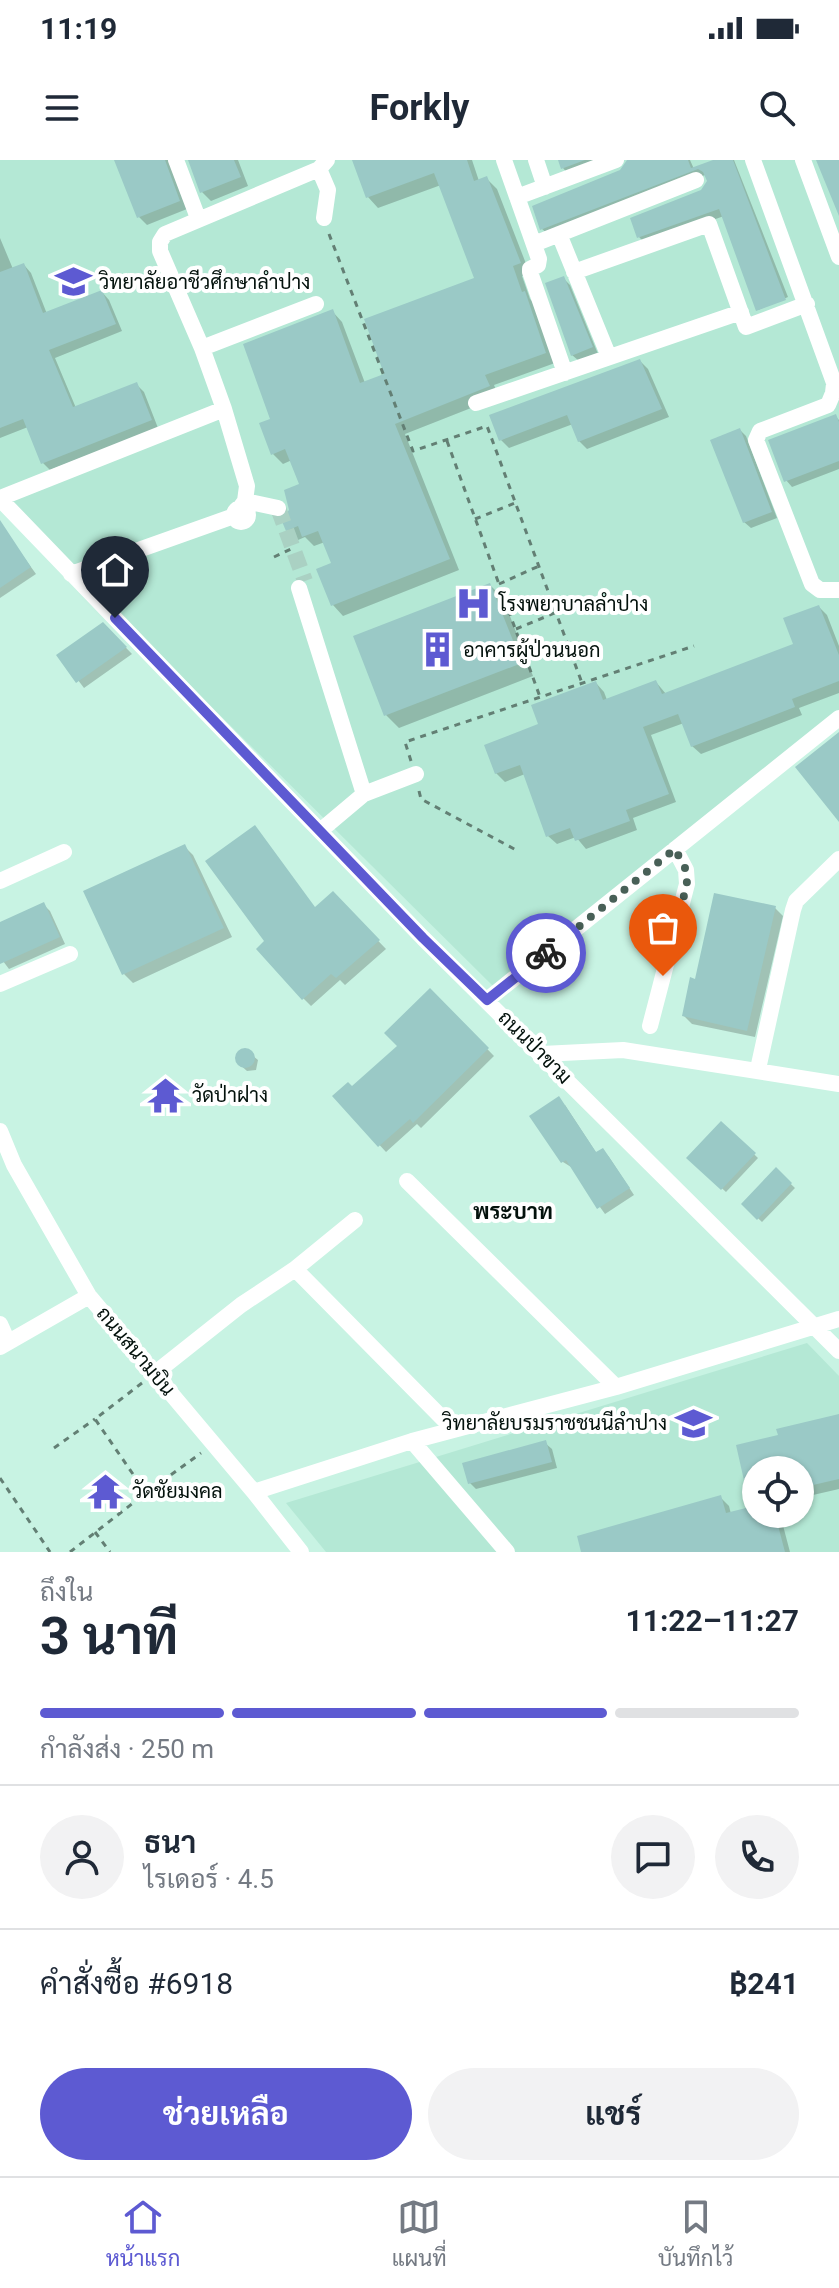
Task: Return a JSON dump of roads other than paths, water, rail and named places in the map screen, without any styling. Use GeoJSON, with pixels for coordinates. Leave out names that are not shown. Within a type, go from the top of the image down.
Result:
{"type":"FeatureCollection","features":[{"type":"Feature","properties":{"kind":"street"},"geometry":{"type":"LineString","coordinates":[[176,160],[198,218]]}},
{"type":"Feature","properties":{"kind":"street"},"geometry":{"type":"LineString","coordinates":[[504,160],[540,263],[530,272],[565,373]]}},
{"type":"Feature","properties":{"kind":"street"},"geometry":{"type":"LineString","coordinates":[[536,160],[545,187]]}},
{"type":"Feature","properties":{"kind":"street"},"geometry":{"type":"LineString","coordinates":[[517,197],[616,160]]}},
{"type":"Feature","properties":{"kind":"street"},"geometry":{"type":"LineString","coordinates":[[753,160],[836,390],[828,405],[760,431],[756,440],[812,584],[820,590],[839,590]]}},
{"type":"Feature","properties":{"kind":"street"},"geometry":{"type":"LineString","coordinates":[[803,160],[836,237],[839,257]]}},
{"type":"Feature","properties":{"kind":"street"},"geometry":{"type":"LineString","coordinates":[[239,509],[247,486],[224,409],[202,348],[160,251],[160,242],[165,234],[198,218],[323,164],[328,190],[325,224]]}},
{"type":"Feature","properties":{"kind":"street"},"geometry":{"type":"LineString","coordinates":[[534,244],[696,180]]}},
{"type":"Feature","properties":{"kind":"street"},"geometry":{"type":"LineString","coordinates":[[574,272],[709,224],[746,327],[807,304]]}},
{"type":"Feature","properties":{"kind":"street"},"geometry":{"type":"LineString","coordinates":[[559,234],[609,357]]}},
{"type":"Feature","properties":{"kind":"street"},"geometry":{"type":"LineString","coordinates":[[202,348],[316,304]]}},
{"type":"Feature","properties":{"kind":"street"},"geometry":{"type":"LineString","coordinates":[[476,403],[741,312]]}},
{"type":"Feature","properties":{"kind":"street"},"geometry":{"type":"LineString","coordinates":[[0,498],[224,409]]}},
{"type":"Feature","properties":{"kind":"street","name":"ถนนป่าขาม"},"geometry":{"type":"LineString","coordinates":[[0,498],[423,938],[839,1351]]}},
{"type":"Feature","properties":{"kind":"street"},"geometry":{"type":"LineString","coordinates":[[71,574],[239,509],[278,508]]}},
{"type":"Feature","properties":{"kind":"street"},"geometry":{"type":"LineString","coordinates":[[298,589],[364,794]]}},
{"type":"Feature","properties":{"kind":"street"},"geometry":{"type":"LineString","coordinates":[[487,1000],[838,720]]}},
{"type":"Feature","properties":{"kind":"street"},"geometry":{"type":"LineString","coordinates":[[320,831],[364,794],[416,774]]}},
{"type":"Feature","properties":{"kind":"street"},"geometry":{"type":"LineString","coordinates":[[650,1026],[687,884],[686,870],[675,849]]}},
{"type":"Feature","properties":{"kind":"street"},"geometry":{"type":"LineString","coordinates":[[0,881],[64,852]]}},
{"type":"Feature","properties":{"kind":"street"},"geometry":{"type":"LineString","coordinates":[[758,1069],[796,901],[839,859]]}},
{"type":"Feature","properties":{"kind":"street"},"geometry":{"type":"LineString","coordinates":[[0,984],[70,954]]}},
{"type":"Feature","properties":{"kind":"street"},"geometry":{"type":"LineString","coordinates":[[542,1054],[623,1050],[839,1084]]}},
{"type":"Feature","properties":{"kind":"street","name":"ถนนสนามบิน"},"geometry":{"type":"LineString","coordinates":[[0,1131],[7,1168],[89,1296],[214,1443],[301,1552]]}},
{"type":"Feature","properties":{"kind":"street"},"geometry":{"type":"LineString","coordinates":[[407,1181],[616,1387]]}},
{"type":"Feature","properties":{"kind":"street"},"geometry":{"type":"LineString","coordinates":[[154,1374],[241,1305],[295,1269],[355,1220]]}},
{"type":"Feature","properties":{"kind":"street"},"geometry":{"type":"LineString","coordinates":[[295,1269],[453,1429]]}},
{"type":"Feature","properties":{"kind":"street"},"geometry":{"type":"LineString","coordinates":[[0,1324],[4,1344],[89,1296]]}},
{"type":"Feature","properties":{"kind":"street"},"geometry":{"type":"LineString","coordinates":[[254,1492],[412,1441],[616,1387],[839,1319]]}},
{"type":"Feature","properties":{"kind":"street"},"geometry":{"type":"LineString","coordinates":[[412,1441],[507,1552]]}},
{"type":"Feature","properties":{"kind":"tunnel"},"geometry":{"type":"LineString","coordinates":[[278,508],[305,581]]}},
{"type":"Feature","properties":{"kind":"place","name":"วิทยาลัยอาชีวศึกษาลำปาง"},"geometry":{"type":"Point","coordinates":[73,282]}},
{"type":"Feature","properties":{"kind":"place","name":"โรงพยาบาลลำปาง"},"geometry":{"type":"Point","coordinates":[473,604]}},
{"type":"Feature","properties":{"kind":"place","name":"อาคารผู้ป่วนนอก"},"geometry":{"type":"Point","coordinates":[437,650]}},
{"type":"Feature","properties":{"kind":"place","name":"วัดป่าฝาง"},"geometry":{"type":"Point","coordinates":[166,1095]}},
{"type":"Feature","properties":{"kind":"place","name":"วิทยาลัยบรมราชชนนีลำปาง"},"geometry":{"type":"Point","coordinates":[693,1423]}},
{"type":"Feature","properties":{"kind":"place","name":"วัดชัยมงคล"},"geometry":{"type":"Point","coordinates":[106,1491]}},
{"type":"Feature","properties":{"kind":"district","name":"พระบาท"},"geometry":{"type":"Point","coordinates":[513,1211]}}]}
